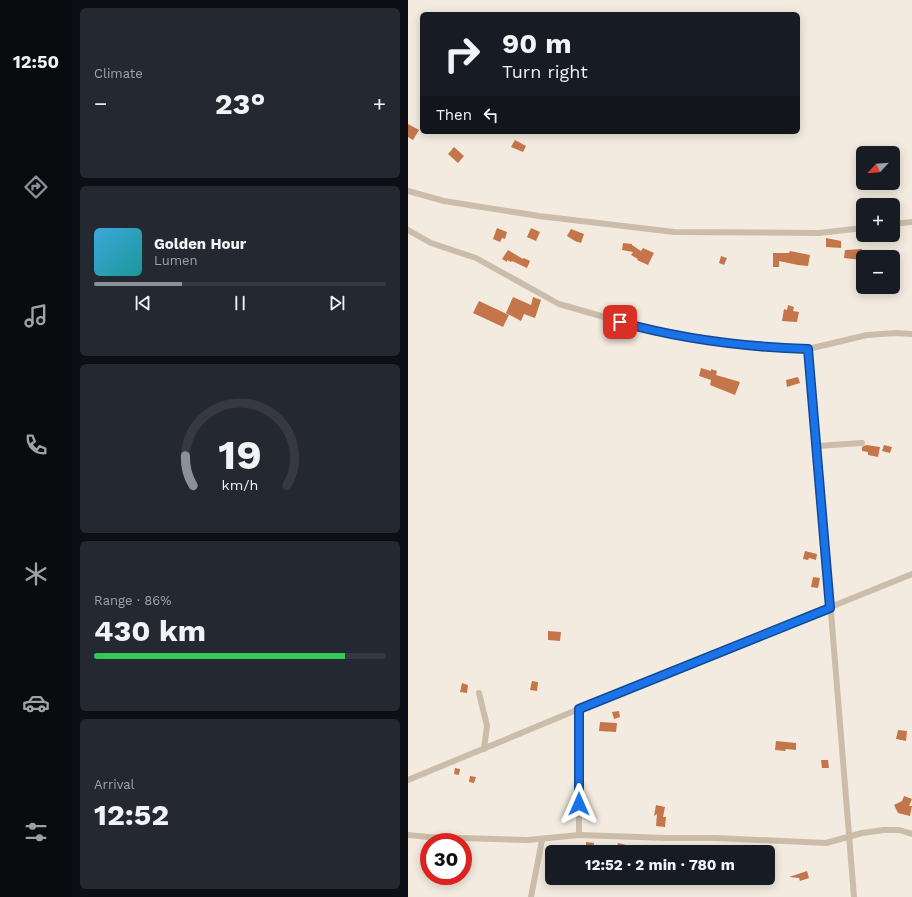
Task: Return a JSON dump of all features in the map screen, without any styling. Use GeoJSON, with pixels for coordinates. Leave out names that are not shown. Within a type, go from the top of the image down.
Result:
{"type":"FeatureCollection","features":[{"type":"Feature","properties":{"kind":"street"},"geometry":{"type":"LineString","coordinates":[[408,191],[444,201],[539,216],[674,232],[819,233],[856,229]]}},
{"type":"Feature","properties":{"kind":"street"},"geometry":{"type":"LineString","coordinates":[[900,223],[912,222]]}},
{"type":"Feature","properties":{"kind":"street"},"geometry":{"type":"LineString","coordinates":[[408,230],[431,243],[476,258],[559,304],[657,332],[751,346],[808,349],[867,335],[896,333],[912,334]]}},
{"type":"Feature","properties":{"kind":"street"},"geometry":{"type":"LineString","coordinates":[[808,349],[854,897]]}},
{"type":"Feature","properties":{"kind":"street"},"geometry":{"type":"LineString","coordinates":[[817,446],[862,443]]}},
{"type":"Feature","properties":{"kind":"street"},"geometry":{"type":"LineString","coordinates":[[408,780],[912,574]]}},
{"type":"Feature","properties":{"kind":"street"},"geometry":{"type":"LineString","coordinates":[[479,693],[487,726],[484,749]]}},
{"type":"Feature","properties":{"kind":"street"},"geometry":{"type":"LineString","coordinates":[[579,709],[579,835]]}},
{"type":"Feature","properties":{"kind":"street"},"geometry":{"type":"LineString","coordinates":[[408,835],[474,839],[542,840],[579,835],[716,838],[826,843],[848,836],[884,830],[899,830],[912,834]]}},
{"type":"Feature","properties":{"kind":"street"},"geometry":{"type":"LineString","coordinates":[[531,897],[542,840]]}},
{"type":"Feature","properties":{"kind":"building"},"geometry":{"type":"Polygon","coordinates":[[[408,124],[419,130],[413,140],[408,137],[408,124]]]}},
{"type":"Feature","properties":{"kind":"building"},"geometry":{"type":"Polygon","coordinates":[[[515,140],[526,146],[523,152],[511,147],[515,140]]]}},
{"type":"Feature","properties":{"kind":"building"},"geometry":{"type":"Polygon","coordinates":[[[454,147],[464,156],[458,163],[448,154],[454,147]]]}},
{"type":"Feature","properties":{"kind":"building"},"geometry":{"type":"Polygon","coordinates":[[[497,228],[507,232],[505,239],[502,238],[500,242],[493,239],[497,228]]]}},
{"type":"Feature","properties":{"kind":"building"},"geometry":{"type":"Polygon","coordinates":[[[531,228],[540,232],[536,241],[527,237],[531,228]]]}},
{"type":"Feature","properties":{"kind":"building"},"geometry":{"type":"Polygon","coordinates":[[[571,229],[584,234],[581,243],[567,236],[571,229]]]}},
{"type":"Feature","properties":{"kind":"building"},"geometry":{"type":"Polygon","coordinates":[[[826,238],[841,241],[841,248],[826,247],[826,238]]]}},
{"type":"Feature","properties":{"kind":"building"},"geometry":{"type":"Polygon","coordinates":[[[623,243],[632,244],[641,251],[643,248],[654,253],[648,265],[637,260],[638,259],[631,255],[633,252],[622,250],[623,243]]]}},
{"type":"Feature","properties":{"kind":"building"},"geometry":{"type":"Polygon","coordinates":[[[862,249],[856,250],[856,259],[844,258],[845,250],[862,249]]]}},
{"type":"Feature","properties":{"kind":"building"},"geometry":{"type":"Polygon","coordinates":[[[508,250],[523,259],[524,258],[530,261],[527,268],[512,261],[507,260],[507,262],[502,259],[508,250]]]}},
{"type":"Feature","properties":{"kind":"building"},"geometry":{"type":"Polygon","coordinates":[[[790,251],[810,255],[808,266],[779,261],[779,267],[773,267],[773,253],[789,253],[790,251]]]}},
{"type":"Feature","properties":{"kind":"building"},"geometry":{"type":"Polygon","coordinates":[[[721,256],[727,258],[724,265],[719,263],[721,256]]]}},
{"type":"Feature","properties":{"kind":"building"},"geometry":{"type":"Polygon","coordinates":[[[513,297],[531,305],[533,297],[541,300],[535,318],[524,314],[521,321],[506,313],[513,297]]]}},
{"type":"Feature","properties":{"kind":"building"},"geometry":{"type":"Polygon","coordinates":[[[479,301],[509,315],[503,327],[473,313],[479,301]]]}},
{"type":"Feature","properties":{"kind":"building"},"geometry":{"type":"Polygon","coordinates":[[[788,305],[794,307],[793,311],[799,312],[797,322],[782,321],[784,309],[787,310],[788,305]]]}},
{"type":"Feature","properties":{"kind":"building"},"geometry":{"type":"Polygon","coordinates":[[[701,368],[717,371],[716,375],[740,382],[735,395],[710,385],[711,380],[699,376],[701,368]]]}},
{"type":"Feature","properties":{"kind":"building"},"geometry":{"type":"Polygon","coordinates":[[[798,377],[800,383],[787,387],[786,380],[798,377]]]}},
{"type":"Feature","properties":{"kind":"building"},"geometry":{"type":"Polygon","coordinates":[[[866,445],[880,447],[878,457],[868,455],[868,452],[862,451],[862,447],[866,445]]]}},
{"type":"Feature","properties":{"kind":"building"},"geometry":{"type":"Polygon","coordinates":[[[884,445],[892,447],[890,453],[882,451],[884,445]]]}},
{"type":"Feature","properties":{"kind":"building"},"geometry":{"type":"Polygon","coordinates":[[[805,551],[817,554],[816,560],[809,558],[808,560],[803,559],[805,551]]]}},
{"type":"Feature","properties":{"kind":"building"},"geometry":{"type":"Polygon","coordinates":[[[813,577],[820,578],[818,588],[811,587],[813,577]]]}},
{"type":"Feature","properties":{"kind":"building"},"geometry":{"type":"Polygon","coordinates":[[[548,631],[561,632],[560,641],[548,640],[548,631]]]}},
{"type":"Feature","properties":{"kind":"building"},"geometry":{"type":"Polygon","coordinates":[[[532,681],[538,682],[537,691],[530,690],[532,681]]]}},
{"type":"Feature","properties":{"kind":"building"},"geometry":{"type":"Polygon","coordinates":[[[462,683],[468,685],[467,693],[460,692],[462,683]]]}},
{"type":"Feature","properties":{"kind":"building"},"geometry":{"type":"Polygon","coordinates":[[[619,711],[620,717],[614,719],[612,712],[619,711]]]}},
{"type":"Feature","properties":{"kind":"building"},"geometry":{"type":"Polygon","coordinates":[[[600,722],[617,723],[616,732],[599,731],[600,722]]]}},
{"type":"Feature","properties":{"kind":"building"},"geometry":{"type":"Polygon","coordinates":[[[898,730],[907,731],[906,741],[896,739],[898,730]]]}},
{"type":"Feature","properties":{"kind":"building"},"geometry":{"type":"Polygon","coordinates":[[[776,741],[796,743],[796,750],[775,750],[776,741]]]}},
{"type":"Feature","properties":{"kind":"building"},"geometry":{"type":"Polygon","coordinates":[[[821,760],[828,760],[829,768],[822,768],[821,760]]]}},
{"type":"Feature","properties":{"kind":"building"},"geometry":{"type":"Polygon","coordinates":[[[455,768],[460,769],[459,775],[454,774],[455,768]]]}},
{"type":"Feature","properties":{"kind":"building"},"geometry":{"type":"Polygon","coordinates":[[[470,776],[476,777],[474,783],[469,782],[470,776]]]}},
{"type":"Feature","properties":{"kind":"building"},"geometry":{"type":"Polygon","coordinates":[[[904,796],[912,799],[909,806],[912,806],[910,816],[898,813],[894,805],[902,801],[904,796]]]}},
{"type":"Feature","properties":{"kind":"building"},"geometry":{"type":"Polygon","coordinates":[[[656,805],[665,807],[663,817],[666,817],[665,827],[656,826],[657,814],[654,816],[656,805]]]}},
{"type":"Feature","properties":{"kind":"building"},"geometry":{"type":"Polygon","coordinates":[[[586,842],[594,843],[594,845],[586,845],[586,842]]]}},
{"type":"Feature","properties":{"kind":"building"},"geometry":{"type":"Polygon","coordinates":[[[807,871],[809,878],[800,881],[799,878],[789,877],[807,871]]]}},
{"type":"Feature","properties":{"kind":"route"},"geometry":{"type":"LineString","coordinates":[[579,804],[579,709],[830,608],[820,476],[808,349],[744,345],[699,339],[657,332],[620,322]]}}]}
